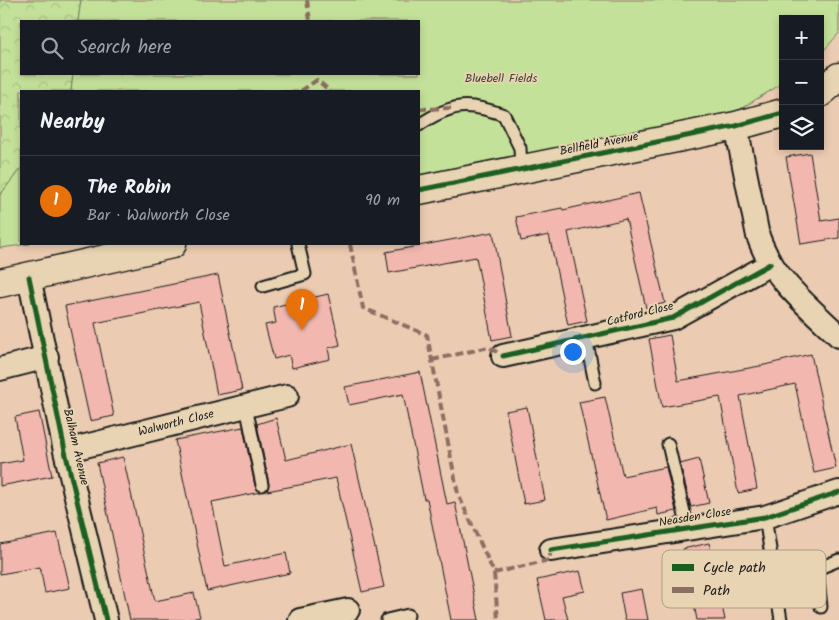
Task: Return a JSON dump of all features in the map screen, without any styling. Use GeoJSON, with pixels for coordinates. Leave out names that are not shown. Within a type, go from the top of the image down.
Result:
{"type":"FeatureCollection","features":[{"type":"Feature","properties":{"kind":"street"},"geometry":{"type":"LineString","coordinates":[[824,90],[839,77]]}},
{"type":"Feature","properties":{"kind":"street","name":"Bellfield Avenue"},"geometry":{"type":"LineString","coordinates":[[420,190],[521,169],[578,160],[736,126],[779,113]]}},
{"type":"Feature","properties":{"kind":"street"},"geometry":{"type":"LineString","coordinates":[[736,126],[758,236],[770,264],[781,280],[800,300],[836,328]]}},
{"type":"Feature","properties":{"kind":"street"},"geometry":{"type":"LineString","coordinates":[[0,283],[168,245]]}},
{"type":"Feature","properties":{"kind":"street","name":"Catford Close"},"geometry":{"type":"LineString","coordinates":[[503,356],[672,318],[770,264]]}},
{"type":"Feature","properties":{"kind":"street","name":"Balham Avenue"},"geometry":{"type":"LineString","coordinates":[[29,277],[65,451],[106,620]]}},
{"type":"Feature","properties":{"kind":"street"},"geometry":{"type":"LineString","coordinates":[[0,369],[47,358]]}},
{"type":"Feature","properties":{"kind":"street","name":"Walworth Close"},"geometry":{"type":"LineString","coordinates":[[65,451],[287,396]]}},
{"type":"Feature","properties":{"kind":"street","name":"Neasden Close"},"geometry":{"type":"LineString","coordinates":[[551,550],[765,517],[839,492]]}},
{"type":"Feature","properties":{"kind":"street"},"geometry":{"type":"LineString","coordinates":[[300,620],[334,615]]}},
{"type":"Feature","properties":{"kind":"lane"},"geometry":{"type":"LineString","coordinates":[[420,124],[440,111],[452,108],[480,107],[504,115],[520,148],[521,169]]}},
{"type":"Feature","properties":{"kind":"lane"},"geometry":{"type":"LineString","coordinates":[[263,286],[305,274],[298,245]]}},
{"type":"Feature","properties":{"kind":"lane"},"geometry":{"type":"LineString","coordinates":[[586,338],[595,383]]}},
{"type":"Feature","properties":{"kind":"lane"},"geometry":{"type":"LineString","coordinates":[[246,406],[262,485]]}},
{"type":"Feature","properties":{"kind":"lane"},"geometry":{"type":"LineString","coordinates":[[668,444],[688,528]]}},
{"type":"Feature","properties":{"kind":"lane"},"geometry":{"type":"LineString","coordinates":[[765,517],[770,550]]}},
{"type":"Feature","properties":{"kind":"lane"},"geometry":{"type":"LineString","coordinates":[[826,565],[839,560]]}},
{"type":"Feature","properties":{"kind":"lane"},"geometry":{"type":"LineString","coordinates":[[388,620],[408,615]]}},
{"type":"Feature","properties":{"kind":"green space"},"geometry":{"type":"Polygon","coordinates":[[[0,0],[81,0],[78,20],[20,20],[20,75],[73,75],[71,90],[20,90],[20,169],[0,195],[0,0]]]}},
{"type":"Feature","properties":{"kind":"green space","name":"Bluebell Fields"},"geometry":{"type":"Polygon","coordinates":[[[81,0],[839,0],[839,33],[824,50],[824,15],[779,15],[779,85],[737,111],[420,176],[420,90],[71,90],[73,75],[420,75],[420,20],[78,20],[81,0]]]}},
{"type":"Feature","properties":{"kind":"green space"},"geometry":{"type":"Polygon","coordinates":[[[20,169],[20,245],[22,245],[0,248],[0,195],[20,169]]]}},
{"type":"Feature","properties":{"kind":"building"},"geometry":{"type":"Polygon","coordinates":[[[810,153],[821,221],[839,218],[839,238],[801,244],[786,157],[810,153]]]}},
{"type":"Feature","properties":{"kind":"building"},"geometry":{"type":"Polygon","coordinates":[[[639,193],[665,303],[646,308],[626,219],[568,232],[587,321],[568,325],[549,235],[521,241],[516,217],[562,208],[563,210],[639,193]]]}},
{"type":"Feature","properties":{"kind":"building"},"geometry":{"type":"Polygon","coordinates":[[[493,232],[512,336],[492,340],[476,257],[389,273],[386,252],[493,232]]]}},
{"type":"Feature","properties":{"kind":"building"},"geometry":{"type":"Polygon","coordinates":[[[218,275],[242,390],[217,395],[199,302],[95,323],[114,416],[90,421],[65,306],[218,275]]]}},
{"type":"Feature","properties":{"kind":"building"},"geometry":{"type":"Polygon","coordinates":[[[328,294],[340,345],[328,348],[330,359],[292,368],[289,355],[274,359],[265,325],[276,323],[273,307],[328,294]]]}},
{"type":"Feature","properties":{"kind":"building"},"geometry":{"type":"Polygon","coordinates":[[[670,335],[678,381],[760,366],[811,354],[836,468],[814,473],[795,384],[740,396],[757,489],[738,493],[720,397],[662,407],[649,339],[670,335]]]}},
{"type":"Feature","properties":{"kind":"building"},"geometry":{"type":"Polygon","coordinates":[[[420,372],[447,504],[455,502],[479,620],[451,620],[427,499],[424,499],[403,394],[349,405],[345,387],[420,372]]]}},
{"type":"Feature","properties":{"kind":"building"},"geometry":{"type":"Polygon","coordinates":[[[605,397],[623,476],[666,467],[676,511],[658,515],[657,508],[606,520],[579,402],[605,397]]]}},
{"type":"Feature","properties":{"kind":"building"},"geometry":{"type":"Polygon","coordinates":[[[527,407],[545,500],[524,504],[506,411],[527,407]]]}},
{"type":"Feature","properties":{"kind":"building"},"geometry":{"type":"Polygon","coordinates":[[[39,412],[52,476],[0,486],[0,464],[23,460],[15,417],[39,412]]]}},
{"type":"Feature","properties":{"kind":"building"},"geometry":{"type":"Polygon","coordinates":[[[276,418],[286,460],[351,444],[384,587],[362,592],[336,478],[267,491],[269,484],[257,424],[276,418]]]}},
{"type":"Feature","properties":{"kind":"building"},"geometry":{"type":"Polygon","coordinates":[[[243,427],[255,486],[260,492],[212,502],[225,566],[286,553],[290,573],[207,591],[175,440],[243,427]]]}},
{"type":"Feature","properties":{"kind":"building"},"geometry":{"type":"Polygon","coordinates":[[[123,457],[155,601],[194,593],[200,617],[186,620],[130,620],[97,463],[123,457]]]}},
{"type":"Feature","properties":{"kind":"building"},"geometry":{"type":"Polygon","coordinates":[[[699,459],[709,503],[691,507],[680,464],[699,459]]]}},
{"type":"Feature","properties":{"kind":"building"},"geometry":{"type":"Polygon","coordinates":[[[57,533],[70,588],[45,593],[40,567],[0,574],[0,544],[57,533]]]}},
{"type":"Feature","properties":{"kind":"building"},"geometry":{"type":"Polygon","coordinates":[[[709,543],[710,550],[683,550],[709,543]]]}},
{"type":"Feature","properties":{"kind":"building"},"geometry":{"type":"Polygon","coordinates":[[[580,571],[585,591],[562,596],[568,620],[546,620],[537,580],[580,571]]]}},
{"type":"Feature","properties":{"kind":"building"},"geometry":{"type":"Polygon","coordinates":[[[642,589],[648,620],[625,620],[620,593],[642,589]]]}},
{"type":"Feature","properties":{"kind":"building"},"geometry":{"type":"Polygon","coordinates":[[[695,608],[723,608],[725,620],[697,620],[695,608]]]}},
{"type":"Feature","properties":{"kind":"marked path"},"geometry":{"type":"LineString","coordinates":[[307,0],[310,20]]}},
{"type":"Feature","properties":{"kind":"marked path"},"geometry":{"type":"LineString","coordinates":[[302,90],[317,80],[329,90]]}},
{"type":"Feature","properties":{"kind":"marked path"},"geometry":{"type":"LineString","coordinates":[[420,109],[452,108]]}},
{"type":"Feature","properties":{"kind":"marked path"},"geometry":{"type":"LineString","coordinates":[[350,245],[363,308],[427,335],[458,494],[494,573],[498,620]]}},
{"type":"Feature","properties":{"kind":"marked path"},"geometry":{"type":"LineString","coordinates":[[432,360],[489,347],[503,356]]}},
{"type":"Feature","properties":{"kind":"marked path"},"geometry":{"type":"LineString","coordinates":[[494,573],[549,560],[551,550]]}},
{"type":"Feature","properties":{"kind":"cycle path"},"geometry":{"type":"LineString","coordinates":[[420,190],[736,126],[779,114]]}},
{"type":"Feature","properties":{"kind":"cycle path"},"geometry":{"type":"LineString","coordinates":[[503,356],[673,318],[770,264]]}},
{"type":"Feature","properties":{"kind":"cycle path"},"geometry":{"type":"LineString","coordinates":[[29,277],[65,451],[106,620]]}},
{"type":"Feature","properties":{"kind":"cycle path"},"geometry":{"type":"LineString","coordinates":[[551,550],[765,517],[839,492]]}},
{"type":"Feature","properties":{"kind":"place","name":"The Robin"},"geometry":{"type":"Point","coordinates":[302,330]}}]}
